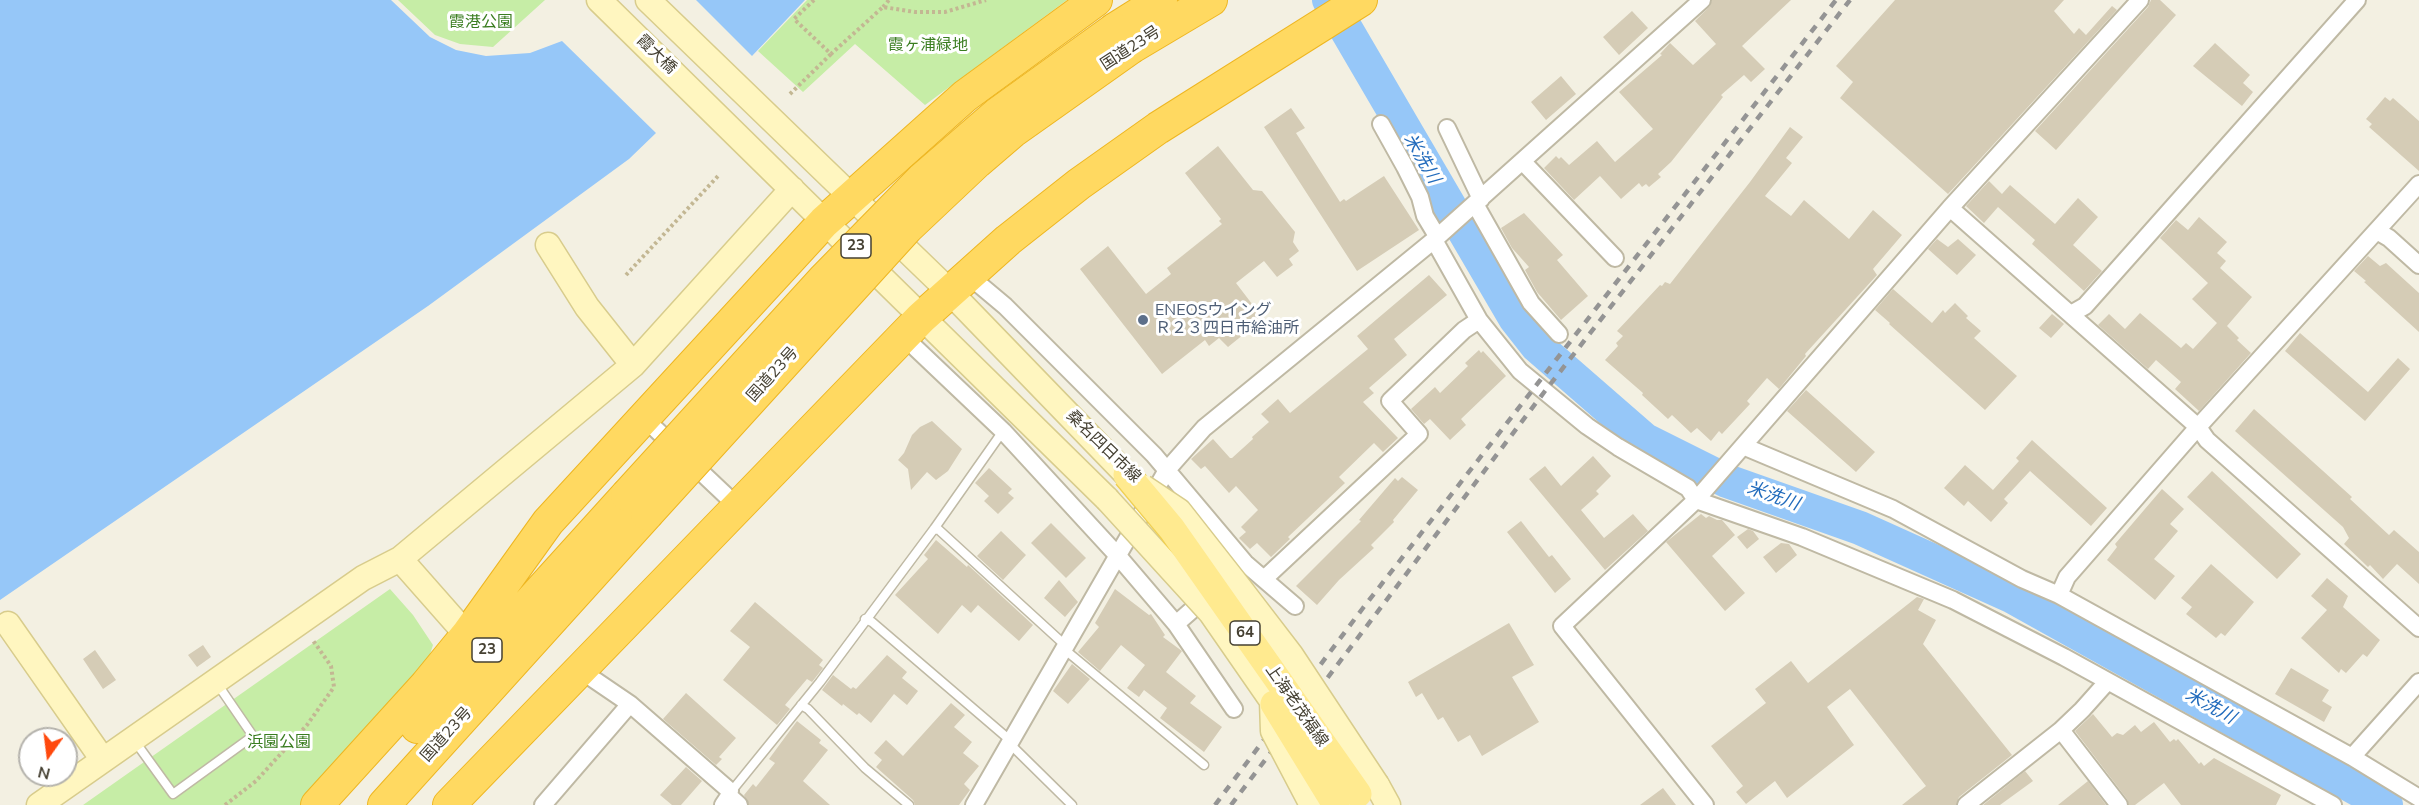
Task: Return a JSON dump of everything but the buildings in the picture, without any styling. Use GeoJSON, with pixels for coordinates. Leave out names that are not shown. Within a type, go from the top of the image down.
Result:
{"type":"FeatureCollection","features":[{"type":"Feature","properties":{"kind":"highway"},"geometry":{"type":"LineString","coordinates":[[317,805],[426,685],[467,635],[548,522],[824,222],[965,96],[1095,0]]}},
{"type":"Feature","properties":{"kind":"highway","name":"国道23号"},"geometry":{"type":"LineString","coordinates":[[346,805],[932,203],[1123,38],[1161,0]]}},
{"type":"Feature","properties":{"kind":"highway","name":"国道23号"},"geometry":{"type":"LineString","coordinates":[[1123,38],[1211,0]]}},
{"type":"Feature","properties":{"kind":"highway"},"geometry":{"type":"LineString","coordinates":[[449,805],[737,506],[912,327],[959,283],[1017,233],[1123,153],[1361,0]]}},
{"type":"Feature","properties":{"kind":"highway","name":"国道23号"},"geometry":{"type":"LineString","coordinates":[[384,805],[637,505]]}},
{"type":"Feature","properties":{"kind":"main road","name":"上海老茂福線"},"geometry":{"type":"LineString","coordinates":[[1127,475],[1172,529],[1365,797]]}},
{"type":"Feature","properties":{"kind":"main road","name":"上海老茂福線"},"geometry":{"type":"LineString","coordinates":[[1272,701],[1365,797]]}},
{"type":"Feature","properties":{"kind":"street","name":"霞大橋"},"geometry":{"type":"LineString","coordinates":[[599,0],[792,189]]}},
{"type":"Feature","properties":{"kind":"street","name":"桑名四日市線"},"geometry":{"type":"LineString","coordinates":[[648,0],[853,198],[959,283],[1127,475]]}},
{"type":"Feature","properties":{"kind":"street"},"geometry":{"type":"LineString","coordinates":[[974,805],[1167,470],[1213,420],[1478,202],[1702,0]]}},
{"type":"Feature","properties":{"kind":"street"},"geometry":{"type":"LineString","coordinates":[[1705,805],[1562,626],[1698,497],[1950,208],[2140,0]]}},
{"type":"Feature","properties":{"kind":"street"},"geometry":{"type":"LineString","coordinates":[[2072,315],[2085,306],[2357,0]]}},
{"type":"Feature","properties":{"kind":"street"},"geometry":{"type":"LineString","coordinates":[[1381,124],[1405,167],[1420,197],[1425,216],[1438,236],[1479,320],[1520,371],[1587,426],[1688,488],[1698,497],[1913,582],[2006,627],[2333,805]]}},
{"type":"Feature","properties":{"kind":"street"},"geometry":{"type":"LineString","coordinates":[[1447,128],[1478,202],[1531,303],[1559,334]]}},
{"type":"Feature","properties":{"kind":"street"},"geometry":{"type":"LineString","coordinates":[[1523,162],[1615,258]]}},
{"type":"Feature","properties":{"kind":"street"},"geometry":{"type":"LineString","coordinates":[[2059,594],[2067,578],[2199,426],[2419,184]]}},
{"type":"Feature","properties":{"kind":"street","name":"桑名四日市線"},"geometry":{"type":"LineString","coordinates":[[792,189],[824,222],[912,327],[1107,499],[1211,613],[1272,701]]}},
{"type":"Feature","properties":{"kind":"street"},"geometry":{"type":"LineString","coordinates":[[39,805],[363,578],[400,559],[633,364],[792,189]]}},
{"type":"Feature","properties":{"kind":"street"},"geometry":{"type":"LineString","coordinates":[[1950,208],[2199,426],[2207,440],[2419,628]]}},
{"type":"Feature","properties":{"kind":"street"},"geometry":{"type":"LineString","coordinates":[[2377,231],[2389,238],[2419,265]]}},
{"type":"Feature","properties":{"kind":"street"},"geometry":{"type":"LineString","coordinates":[[548,245],[587,307],[633,364]]}},
{"type":"Feature","properties":{"kind":"street"},"geometry":{"type":"LineString","coordinates":[[959,283],[1005,306],[1167,470],[1245,563],[1295,606]]}},
{"type":"Feature","properties":{"kind":"street"},"geometry":{"type":"LineString","coordinates":[[1264,579],[1419,434],[1390,401],[1464,330],[1479,320]]}},
{"type":"Feature","properties":{"kind":"street"},"geometry":{"type":"LineString","coordinates":[[912,327],[1003,431],[1118,556],[1176,624],[1234,709]]}},
{"type":"Feature","properties":{"kind":"street"},"geometry":{"type":"LineString","coordinates":[[645,419],[737,506]]}},
{"type":"Feature","properties":{"kind":"street"},"geometry":{"type":"LineString","coordinates":[[1738,451],[1893,509],[2022,579],[2059,594],[2352,757],[2419,798]]}},
{"type":"Feature","properties":{"kind":"street"},"geometry":{"type":"LineString","coordinates":[[400,559],[467,635]]}},
{"type":"Feature","properties":{"kind":"street"},"geometry":{"type":"LineString","coordinates":[[1176,624],[1245,563]]}},
{"type":"Feature","properties":{"kind":"street"},"geometry":{"type":"LineString","coordinates":[[8,624],[103,760]]}},
{"type":"Feature","properties":{"kind":"street"},"geometry":{"type":"LineString","coordinates":[[580,670],[630,704],[730,799]]}},
{"type":"Feature","properties":{"kind":"street"},"geometry":{"type":"LineString","coordinates":[[1966,805],[2061,730],[2107,682]]}},
{"type":"Feature","properties":{"kind":"street"},"geometry":{"type":"LineString","coordinates":[[2352,757],[2419,682]]}},
{"type":"Feature","properties":{"kind":"street"},"geometry":{"type":"LineString","coordinates":[[1272,701],[1273,731],[1312,805]]}},
{"type":"Feature","properties":{"kind":"street"},"geometry":{"type":"LineString","coordinates":[[543,805],[630,704]]}},
{"type":"Feature","properties":{"kind":"street"},"geometry":{"type":"LineString","coordinates":[[2061,730],[2119,805]]}},
{"type":"Feature","properties":{"kind":"lane"},"geometry":{"type":"LineString","coordinates":[[730,799],[934,529],[1003,431]]}},
{"type":"Feature","properties":{"kind":"lane"},"geometry":{"type":"LineString","coordinates":[[934,529],[939,530],[1065,648],[1204,765]]}},
{"type":"Feature","properties":{"kind":"lane"},"geometry":{"type":"LineString","coordinates":[[866,619],[1010,742],[1072,805]]}},
{"type":"Feature","properties":{"kind":"lane"},"geometry":{"type":"LineString","coordinates":[[134,739],[173,794],[253,736],[215,681]]}},
{"type":"Feature","properties":{"kind":"lane"},"geometry":{"type":"LineString","coordinates":[[801,705],[808,709],[866,768],[909,805]]}},
{"type":"Feature","properties":{"kind":"path"},"geometry":{"type":"LineString","coordinates":[[814,0],[794,19],[831,54]]}},
{"type":"Feature","properties":{"kind":"path"},"geometry":{"type":"LineString","coordinates":[[790,94],[889,0]]}},
{"type":"Feature","properties":{"kind":"path"},"geometry":{"type":"LineString","coordinates":[[883,7],[915,12],[945,12],[986,0]]}},
{"type":"Feature","properties":{"kind":"path"},"geometry":{"type":"LineString","coordinates":[[626,275],[718,176]]}},
{"type":"Feature","properties":{"kind":"path"},"geometry":{"type":"LineString","coordinates":[[225,805],[264,773],[307,725],[334,687],[331,666],[300,622]]}},
{"type":"Feature","properties":{"kind":"green space","name":"霞港公園"},"geometry":{"type":"Polygon","coordinates":[[[398,0],[545,0],[493,47],[460,44],[435,35],[398,0]]]}},
{"type":"Feature","properties":{"kind":"green space","name":"霞ヶ浦緑地"},"geometry":{"type":"Polygon","coordinates":[[[807,0],[1067,0],[925,105],[855,44],[803,92],[758,51],[807,0]]]}},
{"type":"Feature","properties":{"kind":"green space","name":"浜園公園"},"geometry":{"type":"Polygon","coordinates":[[[390,589],[413,615],[433,645],[421,682],[305,805],[83,805],[390,589]]]}},
{"type":"Feature","properties":{"kind":"water"},"geometry":{"type":"Polygon","coordinates":[[[0,0],[391,0],[430,37],[456,50],[486,56],[530,53],[562,41],[656,133],[629,159],[428,306],[0,600],[0,0]]]}},
{"type":"Feature","properties":{"kind":"water"},"geometry":{"type":"Polygon","coordinates":[[[696,0],[805,0],[752,56],[696,0]]]}},
{"type":"Feature","properties":{"kind":"waterway","name":"米洗川"},"geometry":{"type":"LineString","coordinates":[[1329,0],[1515,318],[1537,346],[1645,440],[1727,481],[1860,528],[2011,596],[2386,805]]}},
{"type":"Feature","properties":{"kind":"railway"},"geometry":{"type":"LineString","coordinates":[[1215,805],[1363,608],[1836,0]]}},
{"type":"Feature","properties":{"kind":"railway"},"geometry":{"type":"LineString","coordinates":[[1231,805],[1545,391],[1850,0]]}},
{"type":"Feature","properties":{"kind":"place","name":"ENEOSウイング Ｒ２３四日市給油所"},"geometry":{"type":"Point","coordinates":[1143,320]}}]}
